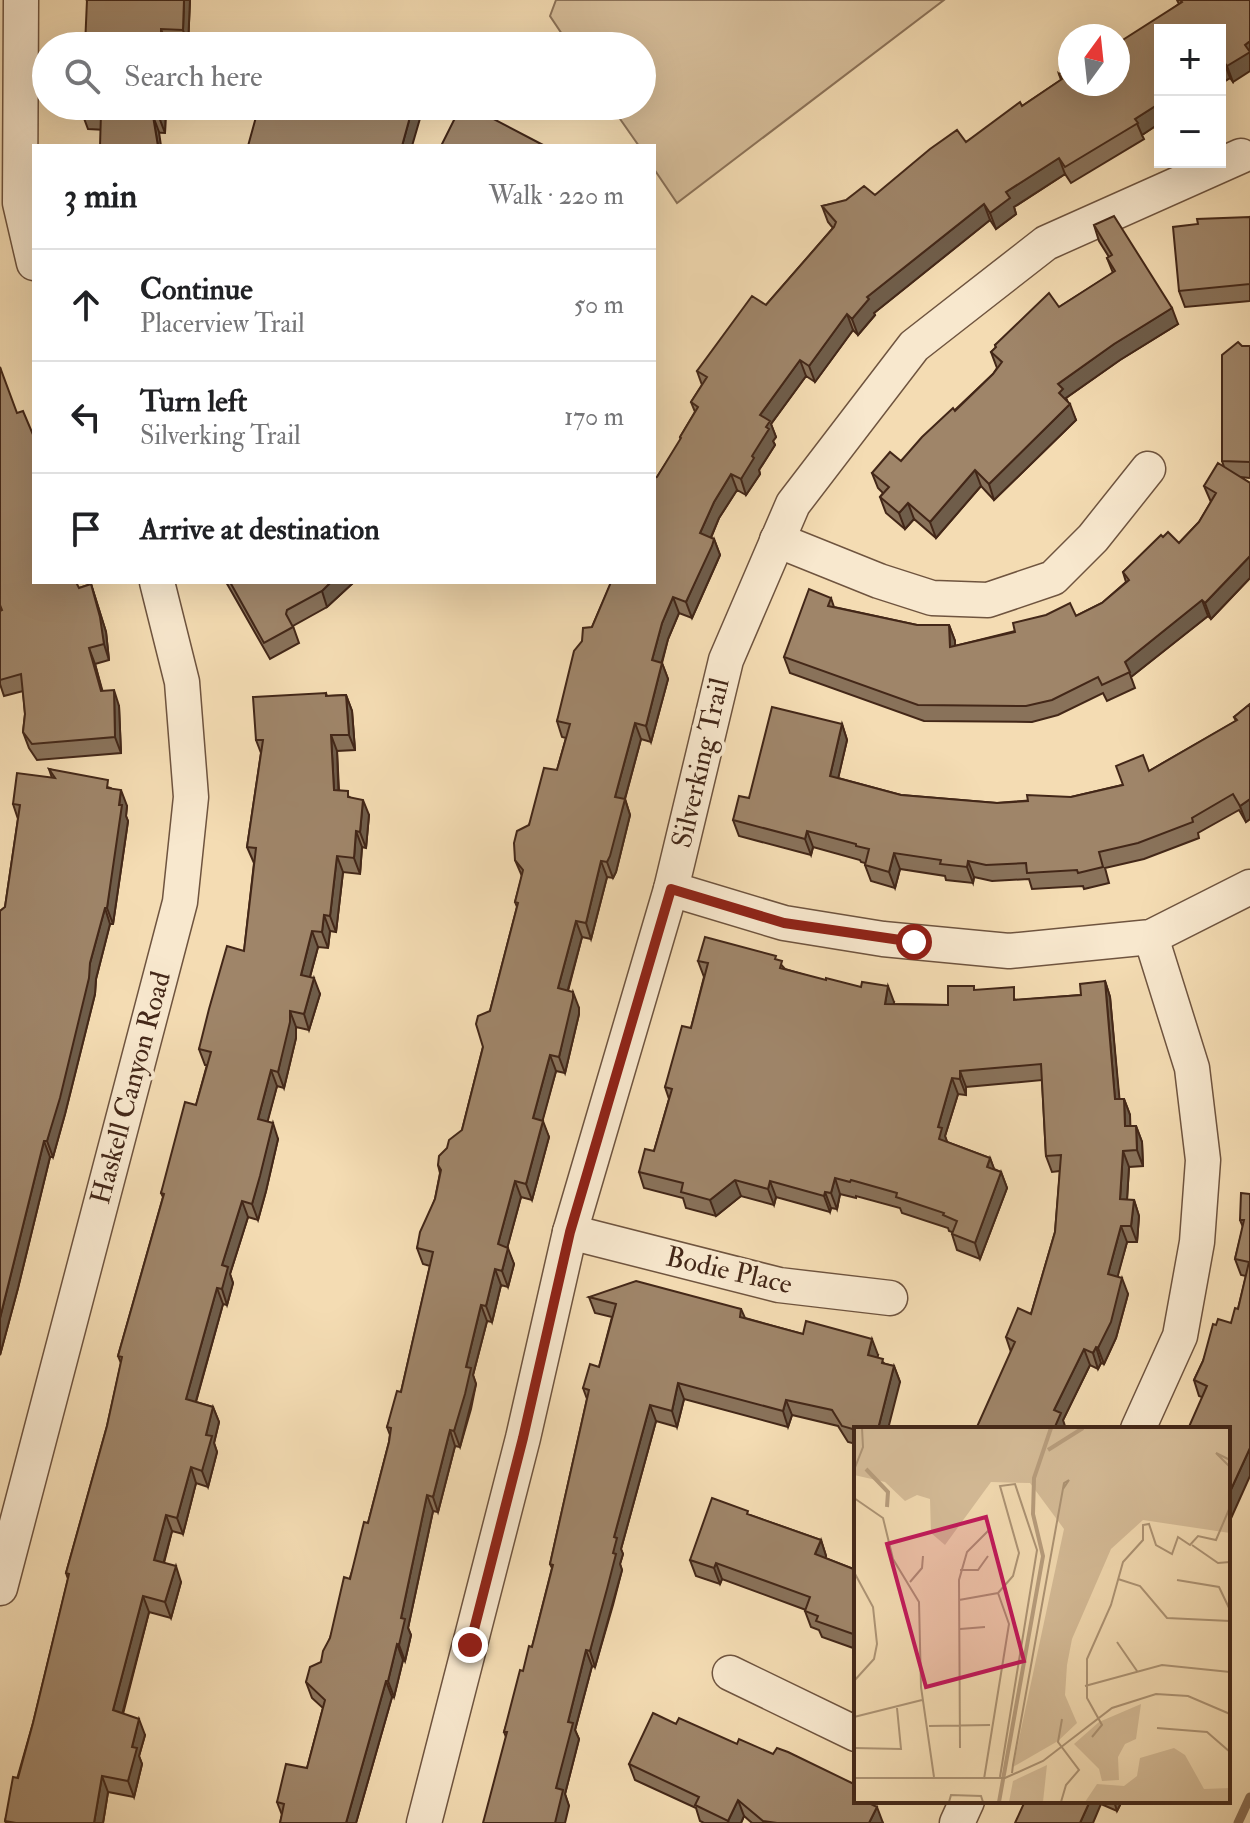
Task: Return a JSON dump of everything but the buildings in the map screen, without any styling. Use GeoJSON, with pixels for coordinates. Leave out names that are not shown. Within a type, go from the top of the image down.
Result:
{"type":"FeatureCollection","features":[{"type":"Feature","properties":{"kind":"street"},"geometry":{"type":"LineString","coordinates":[[21,0],[18,89],[20,203],[32,254]]}},
{"type":"Feature","properties":{"kind":"street","name":"Silverking Trail"},"geometry":{"type":"LineString","coordinates":[[424,1823],[523,1438],[570,1232],[671,889],[726,660],[793,504],[914,346],[1046,243],[1241,156]]}},
{"type":"Feature","properties":{"kind":"street"},"geometry":{"type":"LineString","coordinates":[[777,540],[879,581],[932,598],[988,600],[1053,578],[1093,538],[1148,469]]}},
{"type":"Feature","properties":{"kind":"street","name":"Haskell Canyon Road"},"geometry":{"type":"LineString","coordinates":[[0,1588],[180,902],[191,797],[182,682],[158,584]]}},
{"type":"Feature","properties":{"kind":"street"},"geometry":{"type":"LineString","coordinates":[[671,889],[784,923],[883,939],[1009,951],[1151,937],[1250,887]]}},
{"type":"Feature","properties":{"kind":"street"},"geometry":{"type":"LineString","coordinates":[[1139,1427],[1180,1336],[1197,1242],[1203,1160],[1192,1068],[1151,937]]}},
{"type":"Feature","properties":{"kind":"street","name":"Bodie Place"},"geometry":{"type":"LineString","coordinates":[[570,1232],[779,1285],[890,1298]]}},
{"type":"Feature","properties":{"kind":"street"},"geometry":{"type":"LineString","coordinates":[[730,1673],[854,1733]]}},
{"type":"Feature","properties":{"kind":"street"},"geometry":{"type":"LineString","coordinates":[[957,1823],[966,1803]]}},
{"type":"Feature","properties":{"kind":"shaded area"},"geometry":{"type":"Polygon","coordinates":[[[556,0],[944,0],[677,203],[656,172],[656,144],[638,144],[621,120],[656,120],[656,32],[561,32],[550,16],[556,0]]]}},
{"type":"Feature","properties":{"kind":"waterway"},"geometry":{"type":"LineString","coordinates":[[1238,1823],[1250,1797]]}},
{"type":"Feature","properties":{"kind":"route"},"geometry":{"type":"LineString","coordinates":[[470,1645],[523,1438],[570,1232],[671,889],[784,923],[914,942]]}}]}
